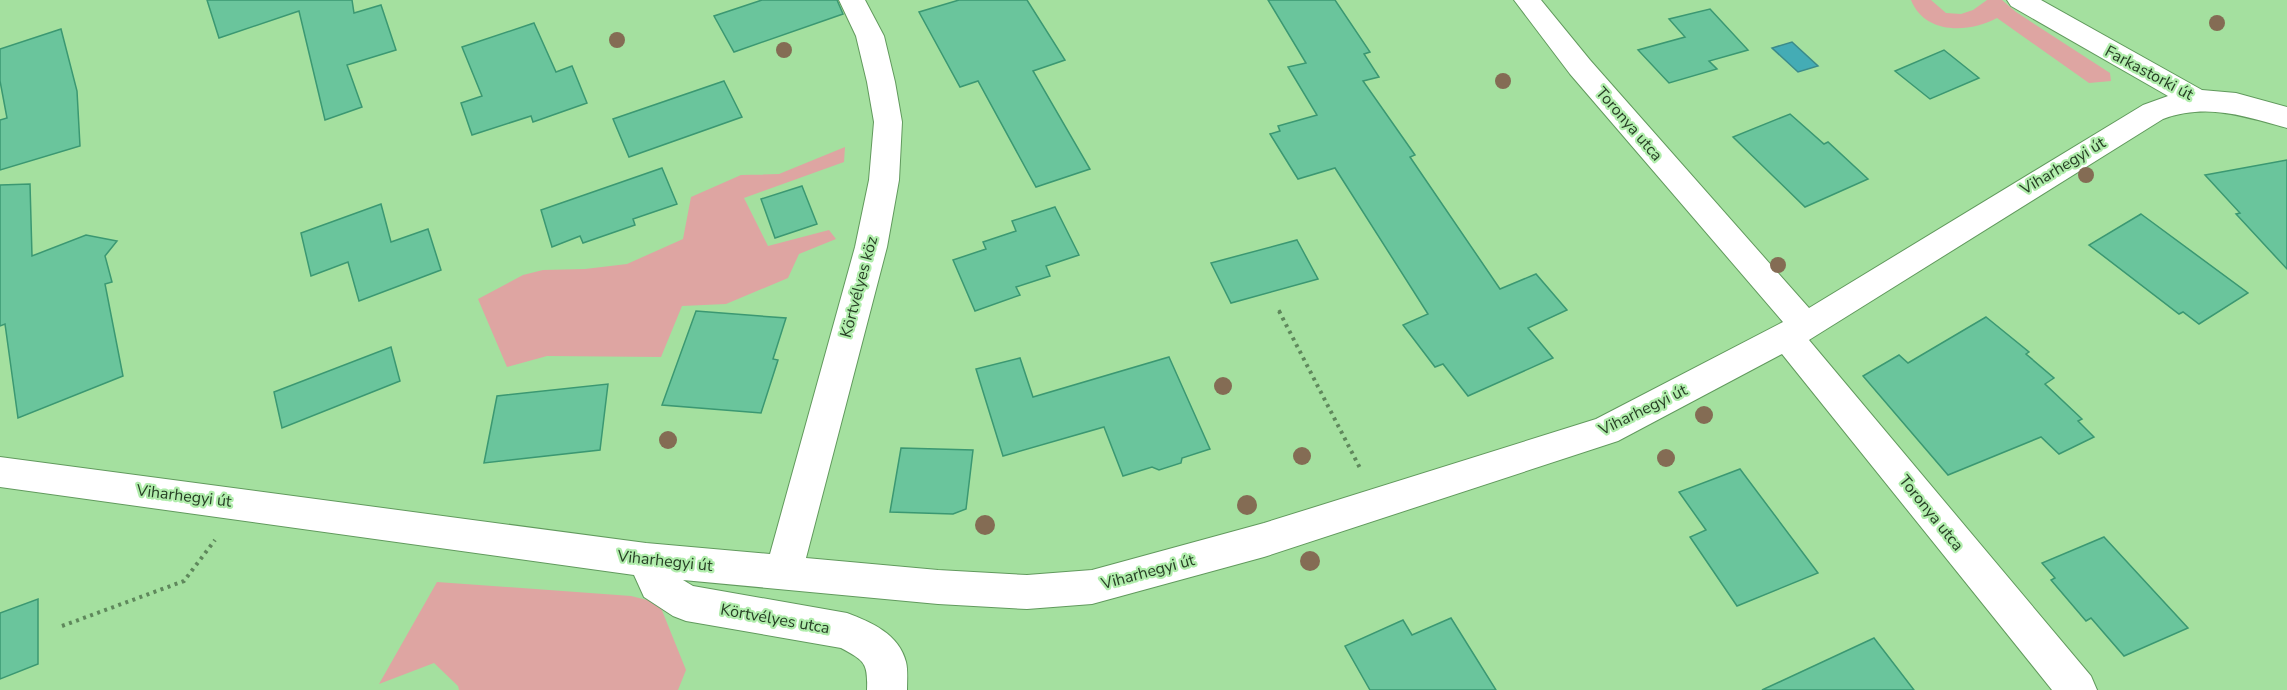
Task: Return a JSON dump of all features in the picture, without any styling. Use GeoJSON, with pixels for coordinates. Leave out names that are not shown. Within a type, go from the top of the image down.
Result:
{"type":"FeatureCollection","features":[{"type":"Feature","properties":{"kind":"street","name":"Körtvélyes köz"},"geometry":{"type":"LineString","coordinates":[[783,573],[871,247],[885,180],[888,122],[881,82],[870,36],[852,0]]}},
{"type":"Feature","properties":{"kind":"street","name":"Toronya utca"},"geometry":{"type":"LineString","coordinates":[[1527,0],[1796,331],[2077,690]]}},
{"type":"Feature","properties":{"kind":"street","name":"Farkastorki út"},"geometry":{"type":"LineString","coordinates":[[2020,0],[2195,99],[2218,99],[2247,104],[2287,118]]}},
{"type":"Feature","properties":{"kind":"street","name":"Viharhegyi út"},"geometry":{"type":"LineString","coordinates":[[0,472],[646,560],[938,587],[1027,592],[1092,587],[1264,540],[1606,431],[1796,331],[2153,112],[2172,104],[2195,99]]}},
{"type":"Feature","properties":{"kind":"street","name":"Körtvélyes utca"},"geometry":{"type":"LineString","coordinates":[[646,560],[657,585],[686,603],[847,631],[873,645],[887,663],[887,690]]}},
{"type":"Feature","properties":{"kind":"path"},"geometry":{"type":"LineString","coordinates":[[1279,310],[1378,503]]}},
{"type":"Feature","properties":{"kind":"path"},"geometry":{"type":"LineString","coordinates":[[62,626],[184,581],[208,551]]}},
{"type":"Feature","properties":{"kind":"shaded area"},"geometry":{"type":"Polygon","coordinates":[[[1911,0],[1931,0],[1946,13],[1961,14],[1973,10],[1987,0],[2002,0],[2016,12],[2110,73],[2111,81],[2089,83],[1997,18],[1974,26],[1949,28],[1926,20],[1911,0]]]}},
{"type":"Feature","properties":{"kind":"shaded area"},"geometry":{"type":"Polygon","coordinates":[[[845,147],[844,162],[744,198],[768,246],[829,230],[836,239],[799,254],[788,278],[726,304],[682,306],[661,357],[547,356],[507,367],[478,299],[523,275],[543,270],[585,269],[627,264],[683,239],[691,197],[741,175],[779,174],[845,147]]]}},
{"type":"Feature","properties":{"kind":"shaded area"},"geometry":{"type":"Polygon","coordinates":[[[437,582],[631,596],[659,603],[686,670],[678,690],[459,690],[458,686],[434,663],[379,684],[437,582]]]}},
{"type":"Feature","properties":{"kind":"water"},"geometry":{"type":"Polygon","coordinates":[[[1792,42],[1818,66],[1798,72],[1772,48],[1792,42]]]}},
{"type":"Feature","properties":{"kind":"building"},"geometry":{"type":"Polygon","coordinates":[[[207,0],[352,0],[354,13],[381,5],[396,50],[347,65],[362,107],[325,120],[299,11],[219,38],[207,0]]]}},
{"type":"Feature","properties":{"kind":"building"},"geometry":{"type":"Polygon","coordinates":[[[762,0],[837,0],[843,14],[734,52],[714,16],[762,0]]]}},
{"type":"Feature","properties":{"kind":"building"},"geometry":{"type":"Polygon","coordinates":[[[959,0],[1027,0],[1065,60],[1033,71],[1090,169],[1036,187],[978,81],[960,87],[919,12],[959,0]]]}},
{"type":"Feature","properties":{"kind":"building"},"geometry":{"type":"Polygon","coordinates":[[[1268,0],[1335,0],[1370,52],[1364,54],[1379,77],[1363,81],[1415,155],[1410,157],[1500,289],[1536,274],[1567,310],[1528,328],[1553,358],[1468,396],[1443,364],[1435,367],[1403,325],[1428,314],[1335,168],[1298,179],[1270,134],[1280,131],[1278,126],[1317,115],[1288,67],[1306,63],[1268,0]]]}},
{"type":"Feature","properties":{"kind":"building"},"geometry":{"type":"Polygon","coordinates":[[[1710,9],[1748,50],[1709,61],[1717,69],[1669,83],[1638,50],[1685,37],[1669,19],[1710,9]]]}},
{"type":"Feature","properties":{"kind":"building"},"geometry":{"type":"Polygon","coordinates":[[[534,23],[556,72],[572,66],[587,103],[533,122],[531,116],[472,135],[461,103],[482,96],[462,47],[534,23]]]}},
{"type":"Feature","properties":{"kind":"building"},"geometry":{"type":"Polygon","coordinates":[[[61,29],[77,91],[80,146],[0,170],[0,120],[7,118],[0,81],[0,49],[61,29]]]}},
{"type":"Feature","properties":{"kind":"building"},"geometry":{"type":"Polygon","coordinates":[[[1944,50],[1979,78],[1930,99],[1895,71],[1944,50]]]}},
{"type":"Feature","properties":{"kind":"building"},"geometry":{"type":"Polygon","coordinates":[[[724,81],[742,117],[629,157],[613,119],[724,81]]]}},
{"type":"Feature","properties":{"kind":"building"},"geometry":{"type":"Polygon","coordinates":[[[1790,114],[1824,144],[1828,142],[1868,179],[1805,207],[1733,137],[1790,114]]]}},
{"type":"Feature","properties":{"kind":"building"},"geometry":{"type":"Polygon","coordinates":[[[2287,160],[2287,269],[2236,214],[2240,213],[2205,175],[2287,160]]]}},
{"type":"Feature","properties":{"kind":"building"},"geometry":{"type":"Polygon","coordinates":[[[662,168],[677,204],[633,219],[635,225],[583,243],[580,236],[552,247],[541,210],[662,168]]]}},
{"type":"Feature","properties":{"kind":"building"},"geometry":{"type":"Polygon","coordinates":[[[30,184],[32,256],[86,235],[117,241],[105,256],[112,282],[105,284],[123,376],[18,418],[5,324],[0,326],[0,185],[30,184]]]}},
{"type":"Feature","properties":{"kind":"building"},"geometry":{"type":"Polygon","coordinates":[[[802,186],[817,224],[775,238],[761,199],[802,186]]]}},
{"type":"Feature","properties":{"kind":"building"},"geometry":{"type":"Polygon","coordinates":[[[381,204],[391,242],[428,229],[441,270],[359,301],[348,262],[311,276],[301,233],[381,204]]]}},
{"type":"Feature","properties":{"kind":"building"},"geometry":{"type":"Polygon","coordinates":[[[1055,207],[1079,255],[1046,266],[1050,276],[1016,287],[1020,295],[975,311],[953,260],[986,249],[983,242],[1016,231],[1012,221],[1055,207]]]}},
{"type":"Feature","properties":{"kind":"building"},"geometry":{"type":"Polygon","coordinates":[[[2141,214],[2248,293],[2199,324],[2183,312],[2179,314],[2089,245],[2141,214]]]}},
{"type":"Feature","properties":{"kind":"building"},"geometry":{"type":"Polygon","coordinates":[[[1297,240],[1318,279],[1231,303],[1211,263],[1297,240]]]}},
{"type":"Feature","properties":{"kind":"building"},"geometry":{"type":"Polygon","coordinates":[[[696,311],[786,318],[773,359],[778,360],[761,413],[662,405],[696,311]]]}},
{"type":"Feature","properties":{"kind":"building"},"geometry":{"type":"Polygon","coordinates":[[[1986,317],[2029,352],[2026,354],[2054,378],[2045,384],[2082,419],[2078,421],[2094,437],[2059,454],[2041,437],[1948,475],[1863,376],[1899,355],[1908,363],[1986,317]]]}},
{"type":"Feature","properties":{"kind":"building"},"geometry":{"type":"Polygon","coordinates":[[[391,347],[400,381],[282,428],[274,392],[391,347]]]}},
{"type":"Feature","properties":{"kind":"building"},"geometry":{"type":"Polygon","coordinates":[[[1169,357],[1210,449],[1182,458],[1181,463],[1159,470],[1152,467],[1123,476],[1104,427],[1003,456],[976,369],[1020,358],[1033,397],[1169,357]]]}},
{"type":"Feature","properties":{"kind":"building"},"geometry":{"type":"Polygon","coordinates":[[[608,384],[600,450],[484,463],[497,396],[608,384]]]}},
{"type":"Feature","properties":{"kind":"building"},"geometry":{"type":"Polygon","coordinates":[[[901,448],[973,450],[966,509],[953,514],[890,512],[901,448]]]}},
{"type":"Feature","properties":{"kind":"building"},"geometry":{"type":"Polygon","coordinates":[[[1740,469],[1818,573],[1737,606],[1690,537],[1706,530],[1679,492],[1740,469]]]}},
{"type":"Feature","properties":{"kind":"building"},"geometry":{"type":"Polygon","coordinates":[[[2104,537],[2188,628],[2124,656],[2091,618],[2086,621],[2051,580],[2055,578],[2042,563],[2104,537]]]}},
{"type":"Feature","properties":{"kind":"building"},"geometry":{"type":"Polygon","coordinates":[[[38,599],[38,664],[0,679],[0,613],[38,599]]]}},
{"type":"Feature","properties":{"kind":"building"},"geometry":{"type":"Polygon","coordinates":[[[1451,618],[1496,690],[1370,690],[1345,646],[1403,620],[1412,635],[1451,618]]]}},
{"type":"Feature","properties":{"kind":"building"},"geometry":{"type":"Polygon","coordinates":[[[1874,638],[1914,690],[1762,690],[1874,638]]]}}]}
